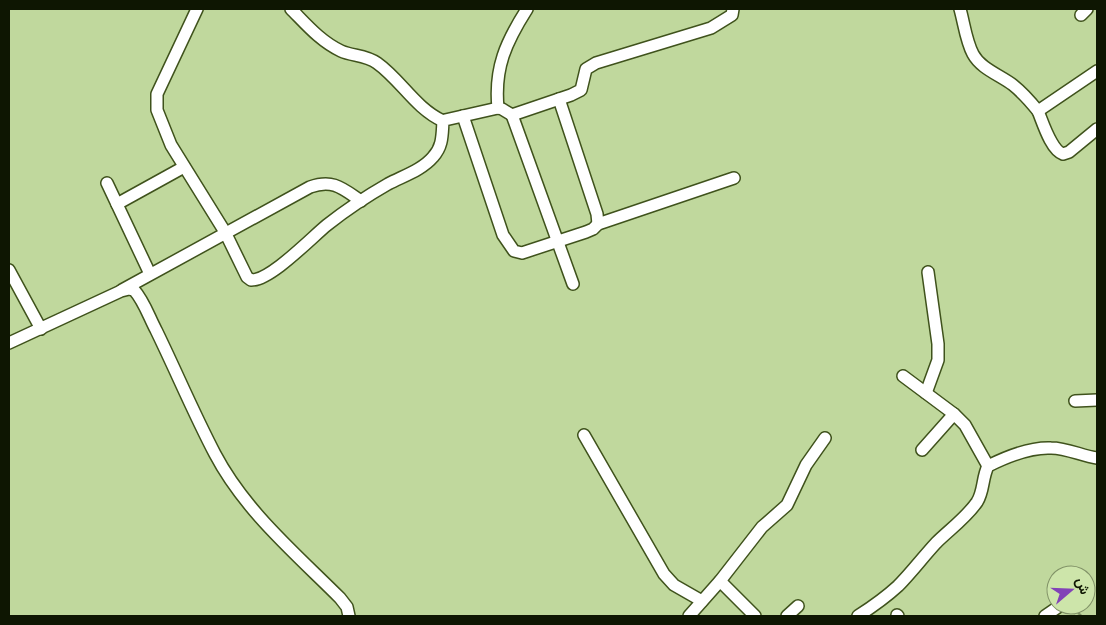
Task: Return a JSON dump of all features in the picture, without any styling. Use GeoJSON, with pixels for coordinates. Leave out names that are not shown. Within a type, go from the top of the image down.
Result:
{"type":"FeatureCollection","features":[{"type":"Feature","properties":{"kind":"street"},"geometry":{"type":"LineString","coordinates":[[196,9],[157,94],[156,102],[163,128],[184,167],[225,232],[247,277],[251,280],[260,279],[285,262],[307,241],[361,201],[386,185],[426,165],[440,147],[444,136],[443,121]]}},
{"type":"Feature","properties":{"kind":"street"},"geometry":{"type":"LineString","coordinates":[[291,9],[304,24],[331,45],[343,52],[368,57],[378,64],[426,112],[443,121],[498,108],[512,115],[573,284]]}},
{"type":"Feature","properties":{"kind":"street"},"geometry":{"type":"LineString","coordinates":[[498,108],[497,95],[501,59],[511,35],[527,9]]}},
{"type":"Feature","properties":{"kind":"street"},"geometry":{"type":"LineString","coordinates":[[512,115],[581,90],[586,69],[596,63],[711,28],[732,15],[733,9]]}},
{"type":"Feature","properties":{"kind":"street"},"geometry":{"type":"LineString","coordinates":[[960,9],[970,49],[974,56],[989,70],[1026,96],[1038,110],[1054,147],[1059,153],[1070,152],[1097,129]]}},
{"type":"Feature","properties":{"kind":"street"},"geometry":{"type":"LineString","coordinates":[[1038,110],[1097,71]]}},
{"type":"Feature","properties":{"kind":"street"},"geometry":{"type":"LineString","coordinates":[[559,99],[597,214],[598,224]]}},
{"type":"Feature","properties":{"kind":"street"},"geometry":{"type":"LineString","coordinates":[[463,116],[503,235],[514,251],[522,254],[593,229],[598,224],[734,178]]}},
{"type":"Feature","properties":{"kind":"street"},"geometry":{"type":"LineString","coordinates":[[117,204],[184,167]]}},
{"type":"Feature","properties":{"kind":"street"},"geometry":{"type":"LineString","coordinates":[[107,183],[150,274]]}},
{"type":"Feature","properties":{"kind":"street"},"geometry":{"type":"LineString","coordinates":[[9,343],[121,291],[310,186],[335,184],[361,201]]}},
{"type":"Feature","properties":{"kind":"street"},"geometry":{"type":"LineString","coordinates":[[9,270],[41,329]]}},
{"type":"Feature","properties":{"kind":"street"},"geometry":{"type":"LineString","coordinates":[[926,393],[938,360],[938,344],[928,272]]}},
{"type":"Feature","properties":{"kind":"street"},"geometry":{"type":"LineString","coordinates":[[121,291],[132,289],[138,296],[216,456],[242,496],[268,526],[340,598],[347,607],[348,616]]}},
{"type":"Feature","properties":{"kind":"street"},"geometry":{"type":"LineString","coordinates":[[903,376],[954,414],[964,425],[988,466]]}},
{"type":"Feature","properties":{"kind":"street"},"geometry":{"type":"LineString","coordinates":[[1075,401],[1097,400]]}},
{"type":"Feature","properties":{"kind":"street"},"geometry":{"type":"LineString","coordinates":[[922,450],[954,414]]}},
{"type":"Feature","properties":{"kind":"street"},"geometry":{"type":"LineString","coordinates":[[584,435],[664,574],[674,585],[702,601]]}},
{"type":"Feature","properties":{"kind":"street"},"geometry":{"type":"LineString","coordinates":[[689,616],[720,582],[762,527],[787,505],[806,465],[825,438]]}},
{"type":"Feature","properties":{"kind":"street"},"geometry":{"type":"LineString","coordinates":[[858,616],[898,585],[937,542],[966,515],[976,503],[981,493],[983,476],[988,466],[1021,453],[1044,448],[1097,458]]}},
{"type":"Feature","properties":{"kind":"street"},"geometry":{"type":"LineString","coordinates":[[720,582],[755,616]]}},
{"type":"Feature","properties":{"kind":"street"},"geometry":{"type":"LineString","coordinates":[[787,616],[798,606]]}}]}
